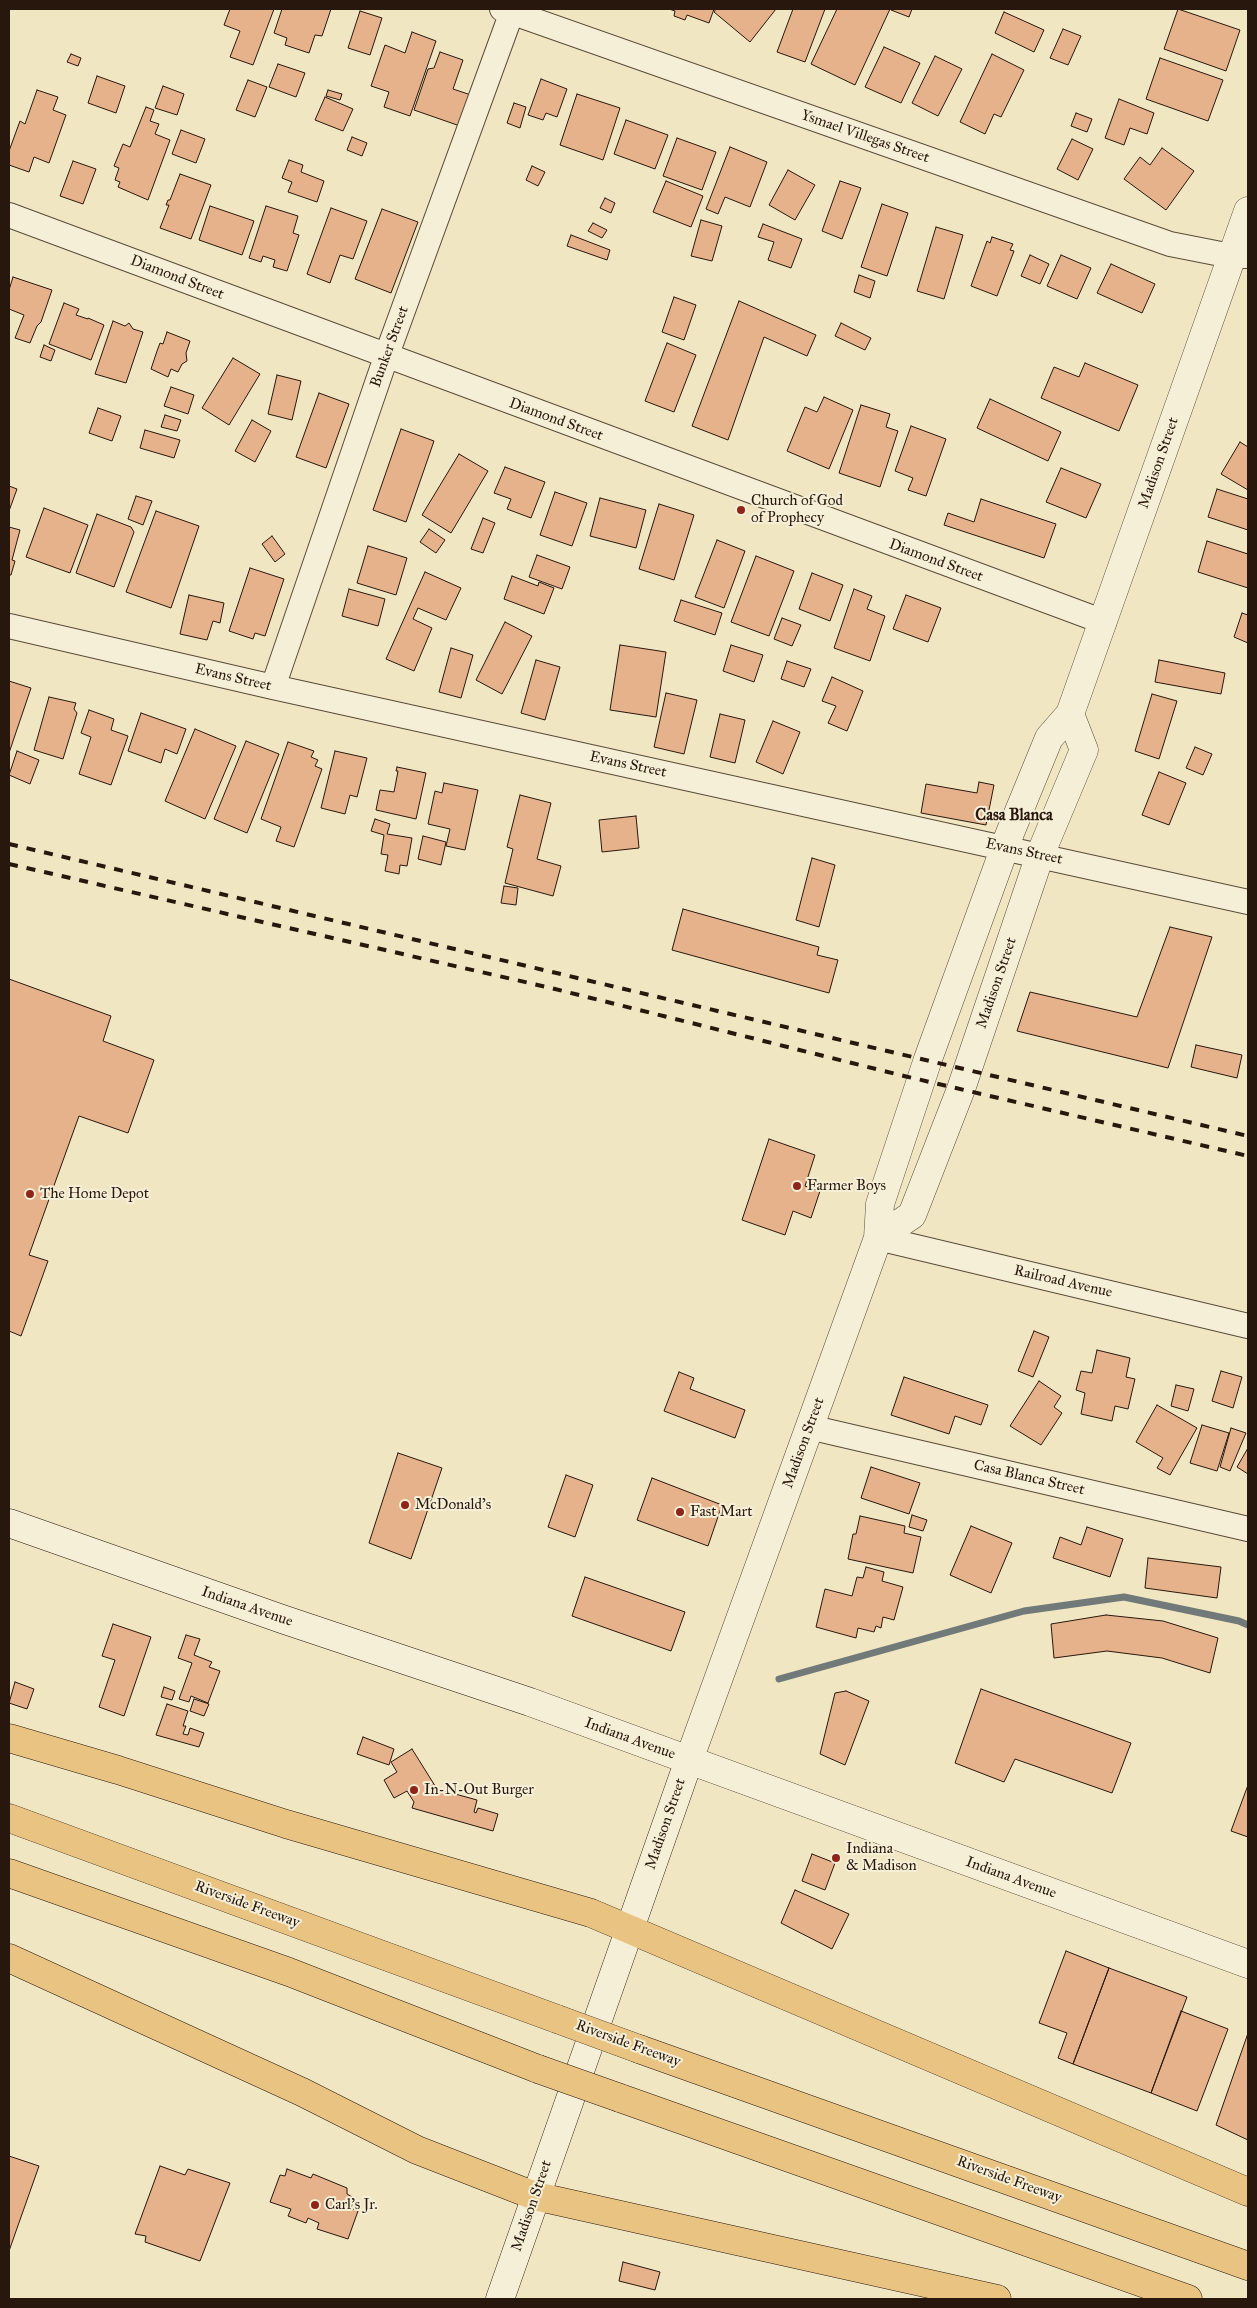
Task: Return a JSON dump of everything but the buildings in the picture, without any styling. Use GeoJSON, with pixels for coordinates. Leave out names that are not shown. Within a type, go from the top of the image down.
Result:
{"type":"FeatureCollection","features":[{"type":"Feature","properties":{"kind":"highway"},"geometry":{"type":"LineString","coordinates":[[9,1738],[118,1770],[286,1824],[591,1913],[1248,2192]]}},
{"type":"Feature","properties":{"kind":"highway","name":"Riverside Freeway"},"geometry":{"type":"LineString","coordinates":[[9,1818],[639,2049],[1248,2266]]}},
{"type":"Feature","properties":{"kind":"highway"},"geometry":{"type":"LineString","coordinates":[[9,1873],[289,1972],[538,2069],[1188,2299]]}},
{"type":"Feature","properties":{"kind":"highway"},"geometry":{"type":"LineString","coordinates":[[9,1958],[302,2092],[417,2150],[535,2196],[997,2299]]}},
{"type":"Feature","properties":{"kind":"street","name":"Ysmael Villegas Street"},"geometry":{"type":"LineString","coordinates":[[509,10],[1170,244],[1240,256]]}},
{"type":"Feature","properties":{"kind":"street","name":"Bunker Street"},"geometry":{"type":"LineString","coordinates":[[273,687],[386,357],[509,10]]}},
{"type":"Feature","properties":{"kind":"street","name":"Madison Street"},"geometry":{"type":"LineString","coordinates":[[500,2299],[689,1760],[878,1238],[880,1204],[928,1059],[1005,849],[1049,738],[1070,714],[1240,256],[1248,211]]}},
{"type":"Feature","properties":{"kind":"street","name":"Diamond Street"},"geometry":{"type":"LineString","coordinates":[[9,215],[386,357],[1104,622]]}},
{"type":"Feature","properties":{"kind":"street","name":"Evans Street"},"geometry":{"type":"LineString","coordinates":[[9,626],[273,687],[1248,902]]}},
{"type":"Feature","properties":{"kind":"street","name":"Madison Street"},"geometry":{"type":"LineString","coordinates":[[878,1238],[912,1216],[961,1089],[1040,856],[1084,750],[1070,714]]}},
{"type":"Feature","properties":{"kind":"street","name":"Railroad Avenue"},"geometry":{"type":"LineString","coordinates":[[878,1238],[1248,1326]]}},
{"type":"Feature","properties":{"kind":"street","name":"Casa Blanca Street"},"geometry":{"type":"LineString","coordinates":[[809,1427],[1248,1529]]}},
{"type":"Feature","properties":{"kind":"street","name":"Indiana Avenue"},"geometry":{"type":"LineString","coordinates":[[9,1523],[390,1656],[530,1702],[1248,1964]]}},
{"type":"Feature","properties":{"kind":"waterway"},"geometry":{"type":"LineString","coordinates":[[779,1679],[1024,1611],[1124,1597],[1239,1621],[1248,1625]]}},
{"type":"Feature","properties":{"kind":"railway"},"geometry":{"type":"LineString","coordinates":[[9,844],[1248,1136]]}},
{"type":"Feature","properties":{"kind":"railway"},"geometry":{"type":"LineString","coordinates":[[9,864],[551,988],[904,1076],[1248,1156]]}},
{"type":"Feature","properties":{"kind":"place","name":"Church of God of Prophecy"},"geometry":{"type":"Point","coordinates":[741,510]}},
{"type":"Feature","properties":{"kind":"place","name":"Farmer Boys"},"geometry":{"type":"Point","coordinates":[797,1186]}},
{"type":"Feature","properties":{"kind":"place","name":"The Home Depot"},"geometry":{"type":"Point","coordinates":[30,1194]}},
{"type":"Feature","properties":{"kind":"place","name":"McDonald's"},"geometry":{"type":"Point","coordinates":[405,1505]}},
{"type":"Feature","properties":{"kind":"place","name":"Fast Mart"},"geometry":{"type":"Point","coordinates":[680,1512]}},
{"type":"Feature","properties":{"kind":"place","name":"In-N-Out Burger"},"geometry":{"type":"Point","coordinates":[414,1790]}},
{"type":"Feature","properties":{"kind":"place","name":"Indiana & Madison"},"geometry":{"type":"Point","coordinates":[836,1858]}},
{"type":"Feature","properties":{"kind":"place","name":"Carl's Jr."},"geometry":{"type":"Point","coordinates":[315,2205]}},
{"type":"Feature","properties":{"kind":"district","name":"Casa Blanca"},"geometry":{"type":"Point","coordinates":[1014,816]}}]}
